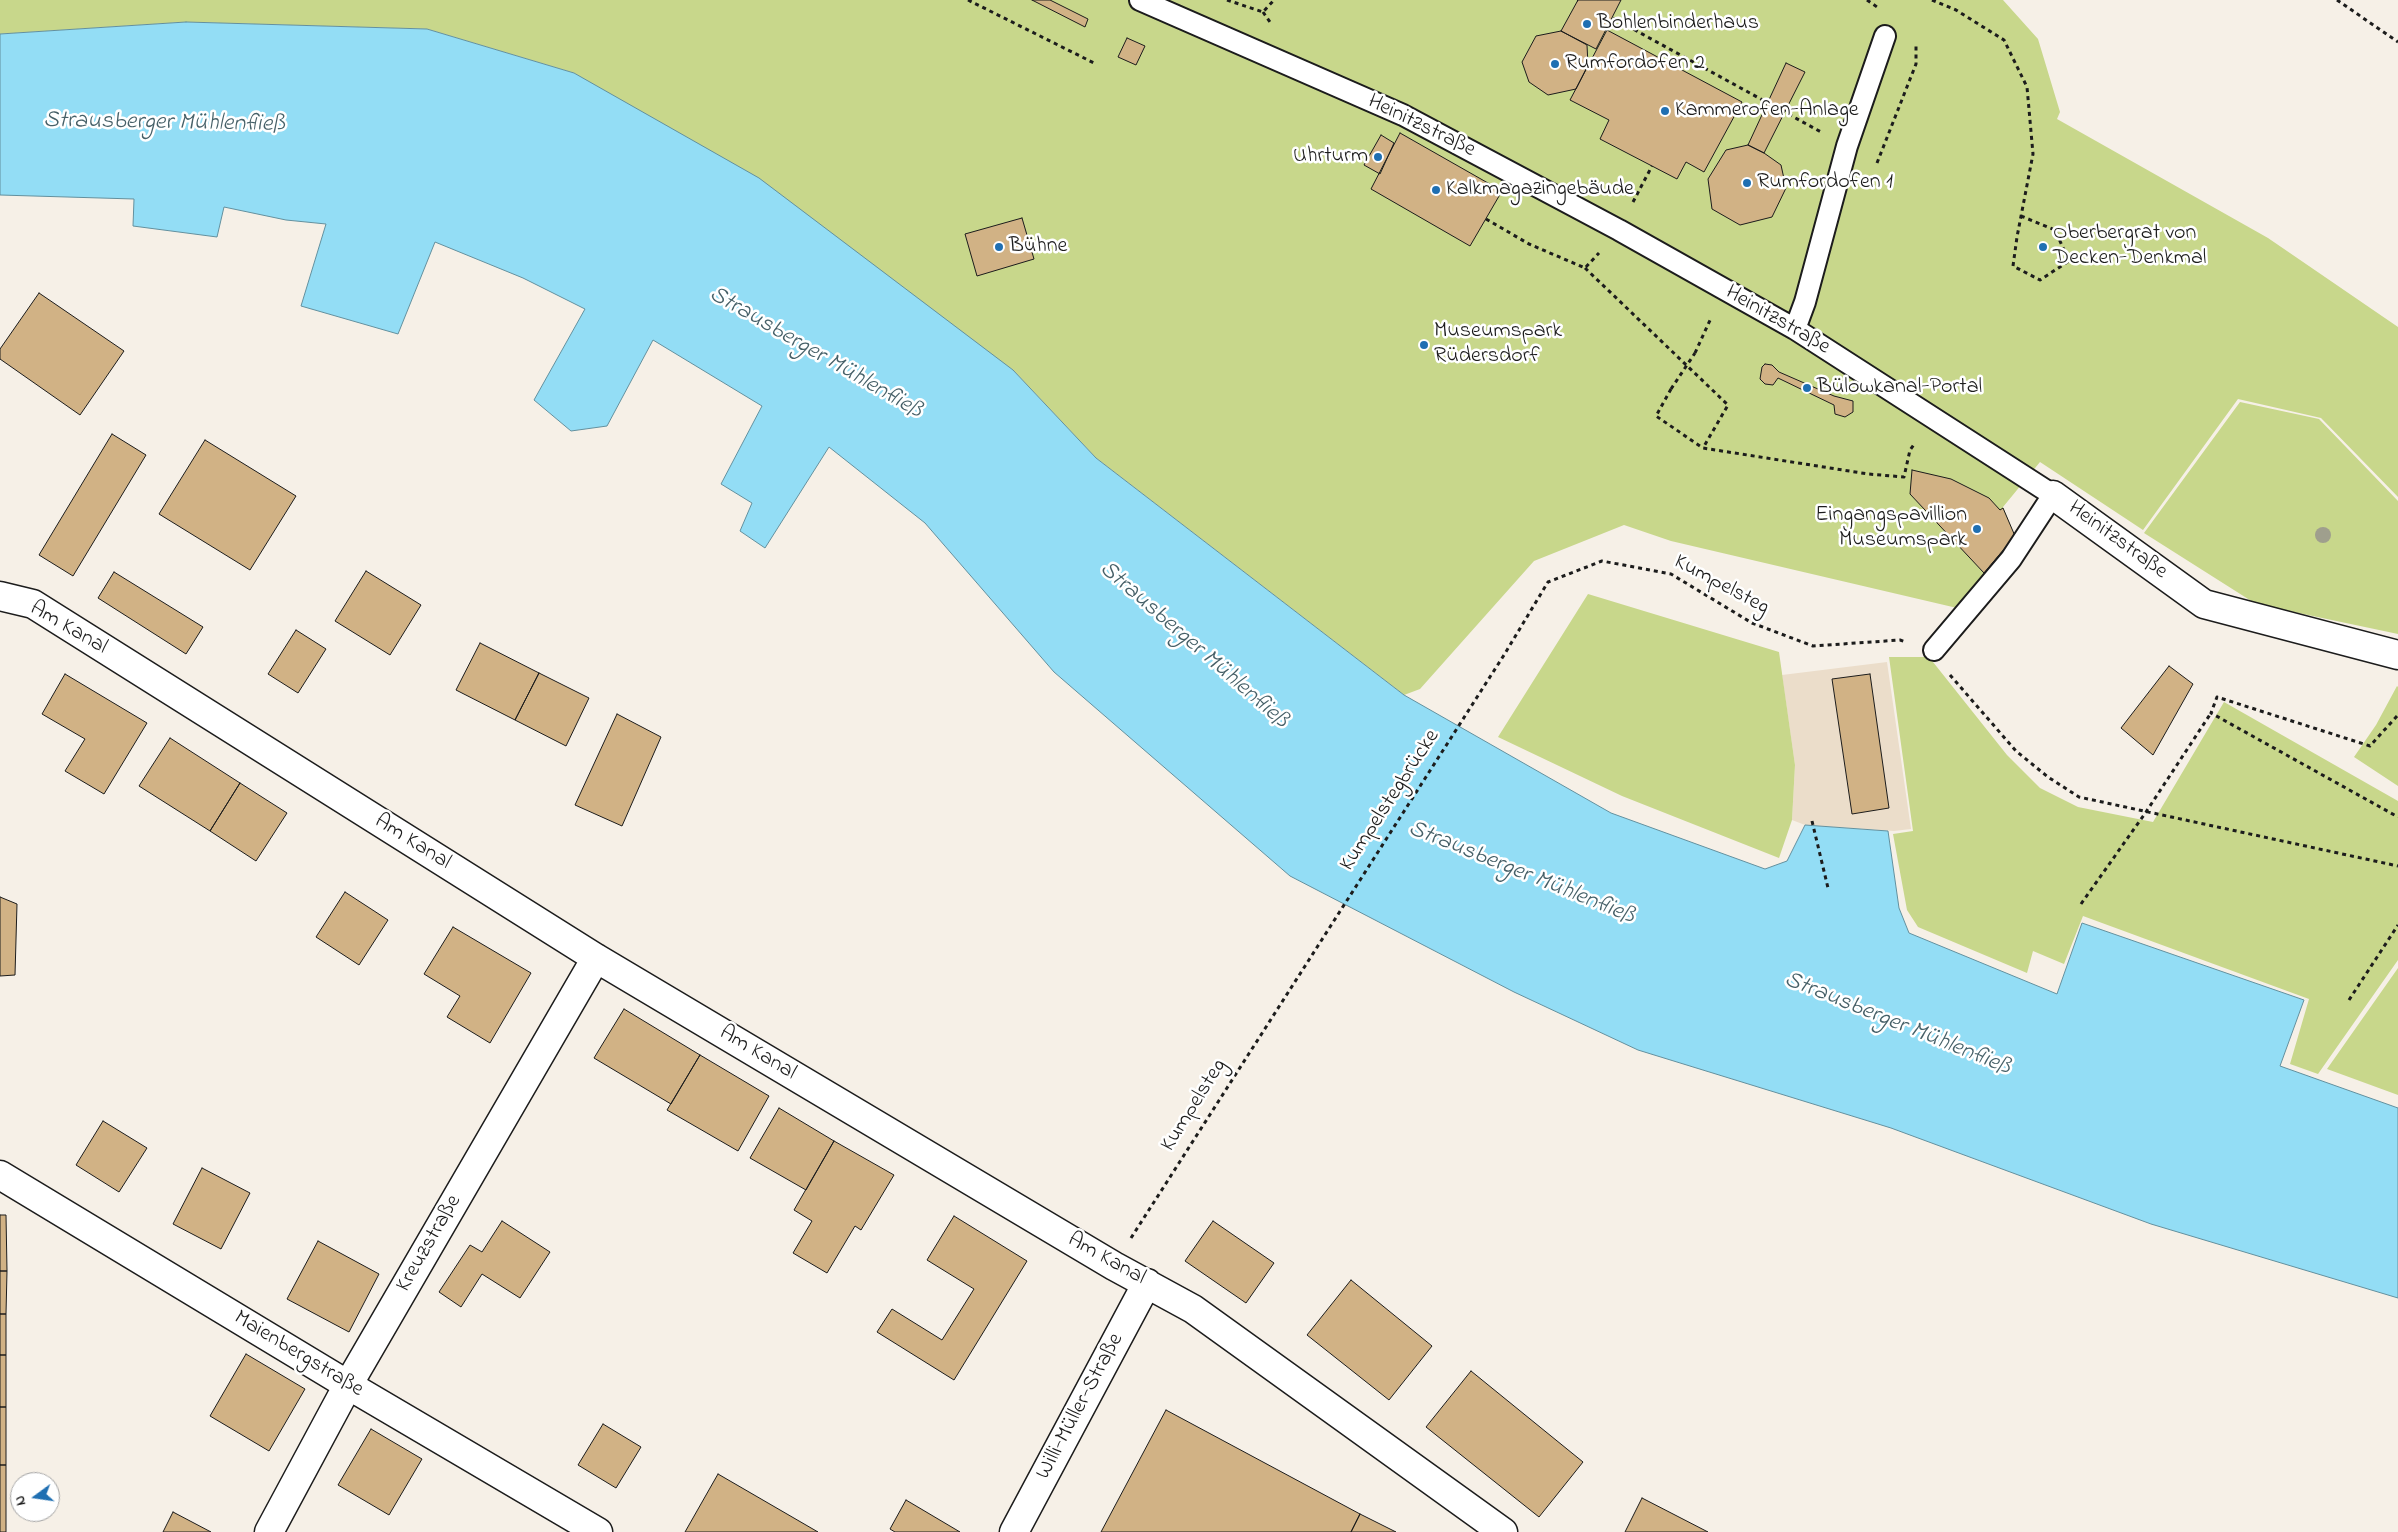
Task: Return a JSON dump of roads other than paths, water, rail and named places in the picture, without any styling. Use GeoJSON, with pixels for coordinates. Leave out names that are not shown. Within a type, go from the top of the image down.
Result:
{"type":"FeatureCollection","features":[{"type":"Feature","properties":{"kind":"street","name":"Heinitzstraße"},"geometry":{"type":"LineString","coordinates":[[2053,495],[2204,604],[2398,655]]}},
{"type":"Feature","properties":{"kind":"street","name":"Am Kanal"},"geometry":{"type":"LineString","coordinates":[[0,596],[32,604],[596,958],[1114,1266],[1193,1309],[1503,1532]]}},
{"type":"Feature","properties":{"kind":"street","name":"Kreuzstraße"},"geometry":{"type":"LineString","coordinates":[[269,1532],[348,1385],[596,958]]}},
{"type":"Feature","properties":{"kind":"street","name":"Maienbergstraße"},"geometry":{"type":"LineString","coordinates":[[0,1175],[348,1385],[598,1532]]}},
{"type":"Feature","properties":{"kind":"street","name":"Willi-Müller-Straße"},"geometry":{"type":"LineString","coordinates":[[1014,1532],[1147,1283]]}},
{"type":"Feature","properties":{"kind":"lane","name":"Heinitzstraße"},"geometry":{"type":"LineString","coordinates":[[1140,0],[1403,115],[1619,230],[1795,329],[2053,495]]}},
{"type":"Feature","properties":{"kind":"lane"},"geometry":{"type":"LineString","coordinates":[[1795,329],[1805,302],[1847,146],[1885,36]]}},
{"type":"Feature","properties":{"kind":"lane"},"geometry":{"type":"LineString","coordinates":[[1934,650],[2011,559],[2053,495]]}},
{"type":"Feature","properties":{"kind":"water","name":"Strausberger Mühlenfließ"},"geometry":{"type":"Polygon","coordinates":[[[186,22],[427,29],[574,73],[759,178],[1013,370],[1096,458],[1404,695],[1611,813],[1765,869],[1787,861],[1805,825],[1888,831],[1899,908],[1909,933],[2057,994],[2082,923],[2304,1000],[2280,1066],[2398,1108],[2398,1298],[2151,1224],[1891,1128],[1638,1050],[1514,992],[1290,876],[1054,672],[925,523],[829,447],[765,548],[740,531],[752,503],[721,484],[762,406],[653,340],[607,426],[571,431],[534,400],[585,309],[523,278],[435,242],[398,334],[301,306],[326,224],[286,220],[224,207],[217,237],[133,226],[134,199],[0,195],[0,34],[186,22]]]}},
{"type":"Feature","properties":{"kind":"place","name":"Bohlenbinderhaus"},"geometry":{"type":"Point","coordinates":[1587,24]}},
{"type":"Feature","properties":{"kind":"place","name":"Rumfordofen 2"},"geometry":{"type":"Point","coordinates":[1555,64]}},
{"type":"Feature","properties":{"kind":"place","name":"Kammerofen-Anlage"},"geometry":{"type":"Point","coordinates":[1665,111]}},
{"type":"Feature","properties":{"kind":"place","name":"Uhrturm"},"geometry":{"type":"Point","coordinates":[1378,157]}},
{"type":"Feature","properties":{"kind":"place","name":"Rumfordofen 1"},"geometry":{"type":"Point","coordinates":[1747,183]}},
{"type":"Feature","properties":{"kind":"place","name":"Kalkmagazingebäude"},"geometry":{"type":"Point","coordinates":[1436,190]}},
{"type":"Feature","properties":{"kind":"place","name":"Bühne"},"geometry":{"type":"Point","coordinates":[999,247]}},
{"type":"Feature","properties":{"kind":"place","name":"Oberbergrat von Decken-Denkmal"},"geometry":{"type":"Point","coordinates":[2043,247]}},
{"type":"Feature","properties":{"kind":"place","name":"Museumspark Rüdersdorf"},"geometry":{"type":"Point","coordinates":[1424,345]}},
{"type":"Feature","properties":{"kind":"place","name":"Bülowkanal-Portal"},"geometry":{"type":"Point","coordinates":[1807,388]}},
{"type":"Feature","properties":{"kind":"place","name":"Eingangspavillion Museumspark"},"geometry":{"type":"Point","coordinates":[1977,529]}}]}
